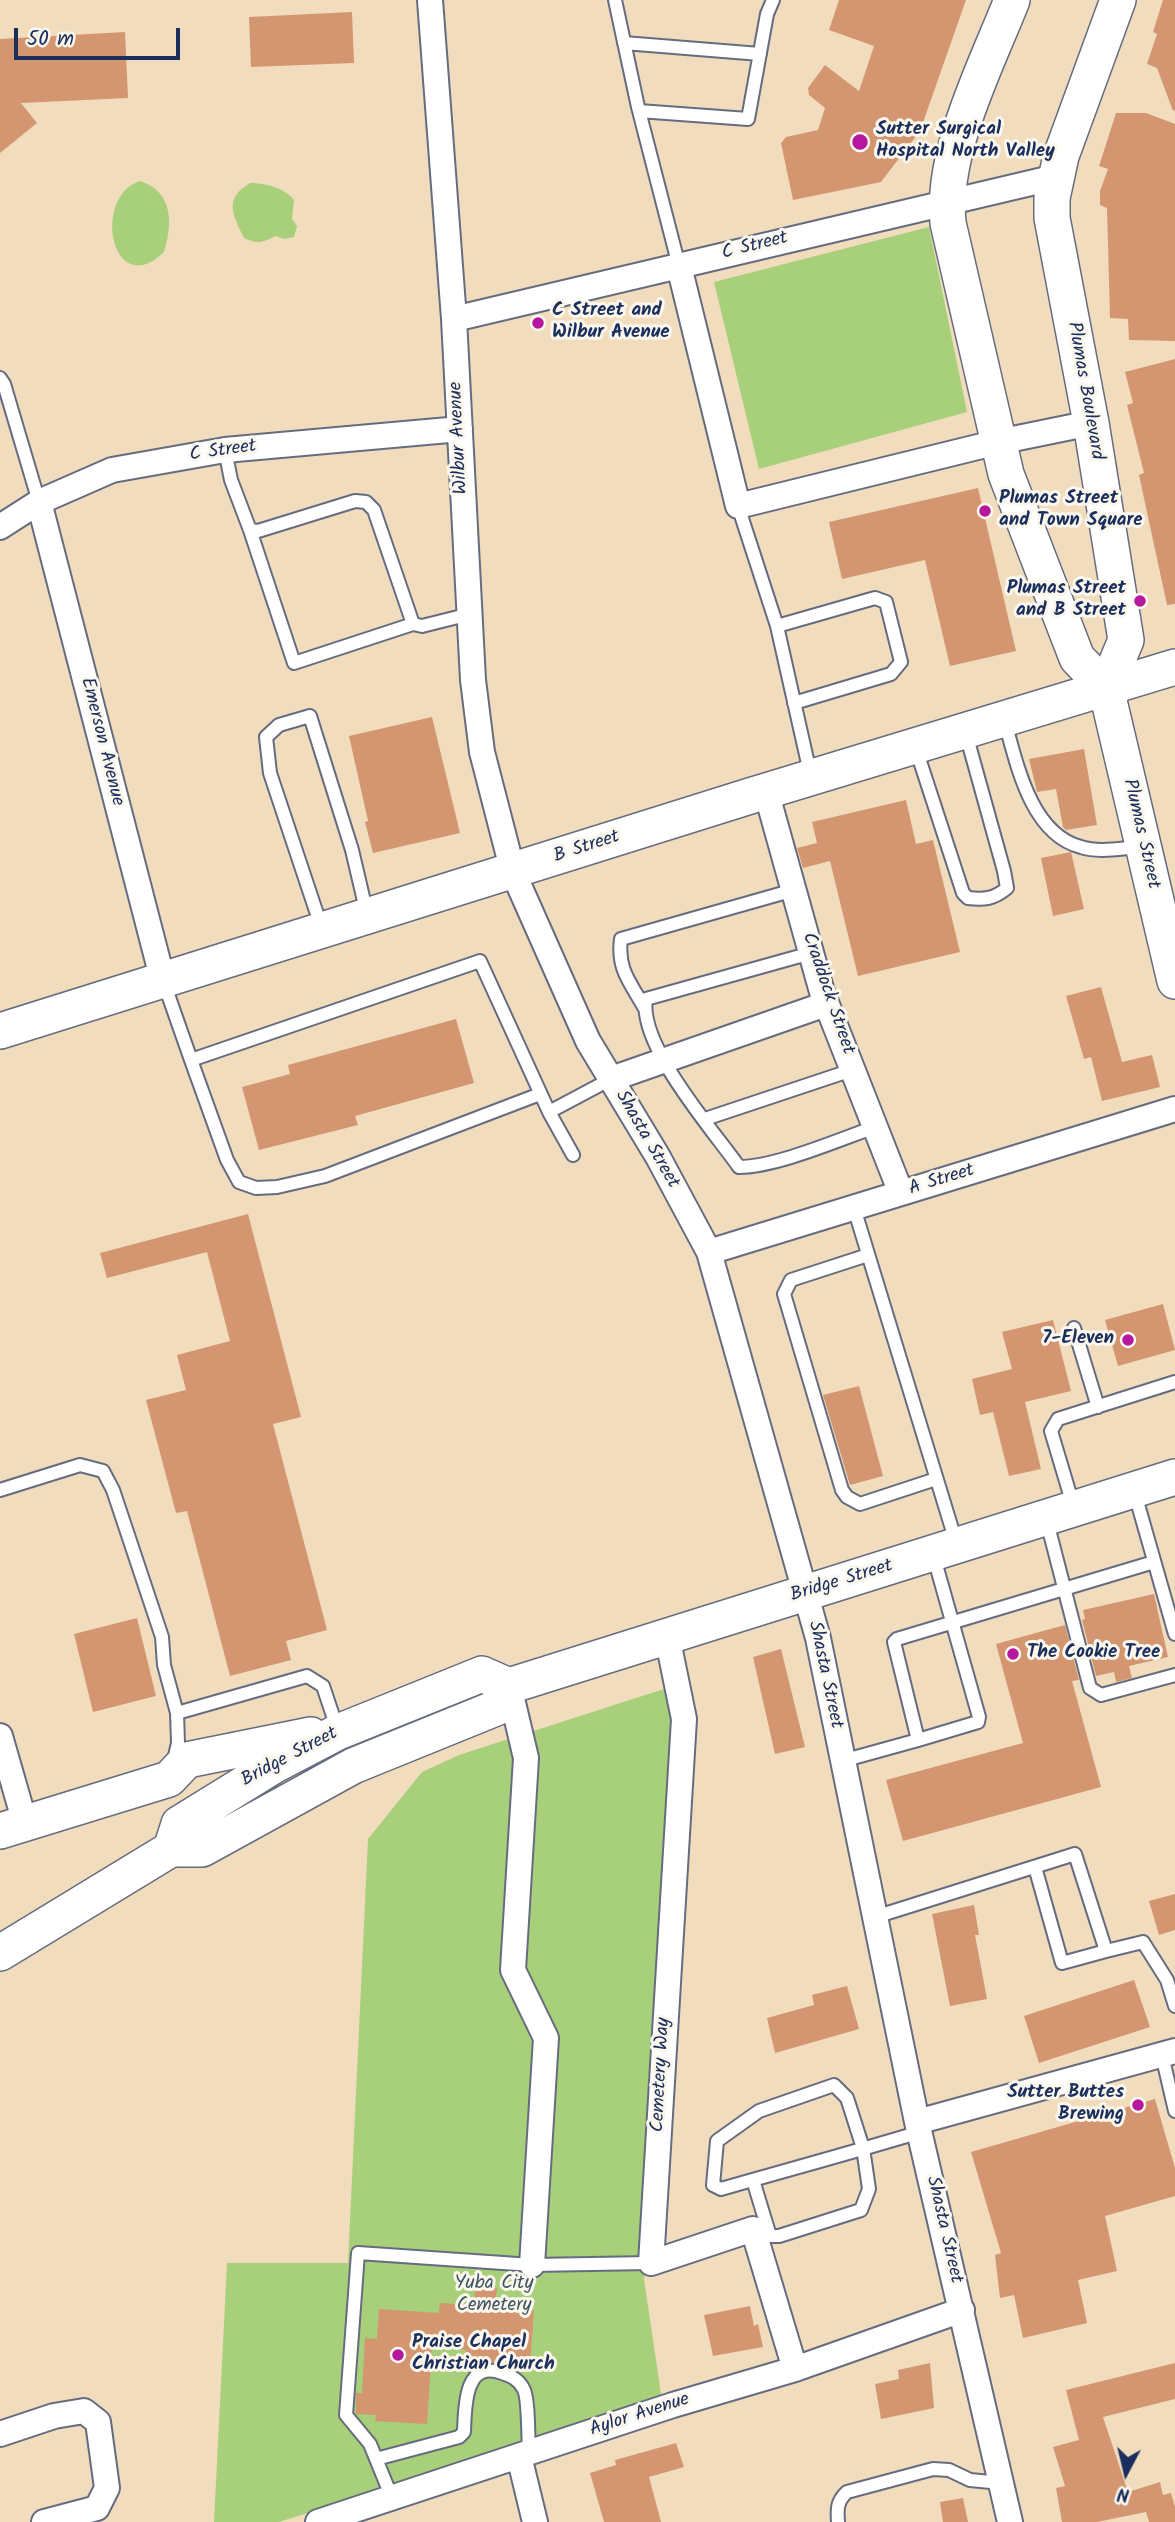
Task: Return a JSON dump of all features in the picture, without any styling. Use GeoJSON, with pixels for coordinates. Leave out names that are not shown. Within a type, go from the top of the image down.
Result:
{"type":"FeatureCollection","features":[{"type":"Feature","properties":{"kind":"street","name":"Wilbur Avenue"},"geometry":{"type":"LineString","coordinates":[[430,0],[454,319],[473,680],[482,752],[513,872]]}},
{"type":"Feature","properties":{"kind":"street"},"geometry":{"type":"LineString","coordinates":[[1012,0],[958,138],[948,178],[946,201],[951,243],[1006,474],[1077,658],[1106,688]]}},
{"type":"Feature","properties":{"kind":"street","name":"Plumas Boulevard"},"geometry":{"type":"LineString","coordinates":[[1106,688],[1126,640],[1091,424],[1052,218],[1052,198],[1061,156],[1118,0]]}},
{"type":"Feature","properties":{"kind":"street","name":"C Street"},"geometry":{"type":"LineString","coordinates":[[454,319],[1056,177]]}},
{"type":"Feature","properties":{"kind":"street"},"geometry":{"type":"LineString","coordinates":[[679,266],[738,506],[999,442],[1091,424]]}},
{"type":"Feature","properties":{"kind":"street","name":"C Street"},"geometry":{"type":"LineString","coordinates":[[0,527],[40,502],[112,470],[225,450],[460,429]]}},
{"type":"Feature","properties":{"kind":"street","name":"Emerson Avenue"},"geometry":{"type":"LineString","coordinates":[[40,502],[163,981]]}},
{"type":"Feature","properties":{"kind":"street","name":"B Street"},"geometry":{"type":"LineString","coordinates":[[0,1031],[322,929],[368,918],[811,777],[1175,667]]}},
{"type":"Feature","properties":{"kind":"street","name":"Plumas Street"},"geometry":{"type":"LineString","coordinates":[[1106,688],[1175,981]]}},
{"type":"Feature","properties":{"kind":"street","name":"Craddock Street"},"geometry":{"type":"LineString","coordinates":[[766,791],[826,1004],[901,1194]]}},
{"type":"Feature","properties":{"kind":"street","name":"Shasta Street"},"geometry":{"type":"LineString","coordinates":[[513,872],[588,1041],[658,1157],[709,1252],[818,1638],[918,2127],[1010,2522]]}},
{"type":"Feature","properties":{"kind":"street"},"geometry":{"type":"LineString","coordinates":[[611,1079],[826,1004]]}},
{"type":"Feature","properties":{"kind":"street","name":"A Street"},"geometry":{"type":"LineString","coordinates":[[709,1252],[1175,1109]]}},
{"type":"Feature","properties":{"kind":"street","name":"Bridge Street"},"geometry":{"type":"LineString","coordinates":[[171,1849],[180,1824],[238,1786],[338,1731],[482,1674],[509,1686],[1175,1477]]}},
{"type":"Feature","properties":{"kind":"street","name":"Cemetery Way"},"geometry":{"type":"LineString","coordinates":[[651,2263],[684,1719],[667,1636]]}},
{"type":"Feature","properties":{"kind":"street"},"geometry":{"type":"LineString","coordinates":[[509,1686],[526,1758],[513,1970],[546,2038],[532,2266]]}},
{"type":"Feature","properties":{"kind":"street","name":"Bridge Street"},"geometry":{"type":"LineString","coordinates":[[0,1953],[171,1849],[202,1849],[353,1766],[496,1708],[509,1686]]}},
{"type":"Feature","properties":{"kind":"street"},"geometry":{"type":"LineString","coordinates":[[0,1736],[13,1827],[169,1779],[187,1760],[338,1731]]}},
{"type":"Feature","properties":{"kind":"street"},"geometry":{"type":"LineString","coordinates":[[918,2127],[1168,2053]]}},
{"type":"Feature","properties":{"kind":"street"},"geometry":{"type":"LineString","coordinates":[[651,2263],[753,2229],[795,2369]]}},
{"type":"Feature","properties":{"kind":"street","name":"Aylor Avenue"},"geometry":{"type":"LineString","coordinates":[[318,2522],[673,2405],[795,2369],[962,2310]]}},
{"type":"Feature","properties":{"kind":"street"},"geometry":{"type":"LineString","coordinates":[[0,2434],[54,2416],[84,2411],[98,2422],[107,2488],[97,2508],[44,2522]]}},
{"type":"Feature","properties":{"kind":"street"},"geometry":{"type":"LineString","coordinates":[[524,2454],[535,2522]]}},
{"type":"Feature","properties":{"kind":"lane"},"geometry":{"type":"LineString","coordinates":[[615,0],[639,111],[679,266]]}},
{"type":"Feature","properties":{"kind":"lane"},"geometry":{"type":"LineString","coordinates":[[639,111],[748,120],[767,14],[773,0]]}},
{"type":"Feature","properties":{"kind":"lane"},"geometry":{"type":"LineString","coordinates":[[624,43],[760,54]]}},
{"type":"Feature","properties":{"kind":"lane"},"geometry":{"type":"LineString","coordinates":[[0,378],[40,502]]}},
{"type":"Feature","properties":{"kind":"lane"},"geometry":{"type":"LineString","coordinates":[[225,450],[231,481],[294,663],[412,624],[422,626],[470,614]]}},
{"type":"Feature","properties":{"kind":"lane"},"geometry":{"type":"LineString","coordinates":[[250,530],[258,531],[355,501],[366,502],[374,510],[412,624]]}},
{"type":"Feature","properties":{"kind":"lane"},"geometry":{"type":"LineString","coordinates":[[738,506],[777,626],[811,777]]}},
{"type":"Feature","properties":{"kind":"lane"},"geometry":{"type":"LineString","coordinates":[[777,626],[875,598],[887,601],[896,640],[901,663],[891,674],[794,703]]}},
{"type":"Feature","properties":{"kind":"lane"},"geometry":{"type":"LineString","coordinates":[[322,929],[270,773],[266,737],[279,725],[310,716],[352,849],[368,918]]}},
{"type":"Feature","properties":{"kind":"lane"},"geometry":{"type":"LineString","coordinates":[[1004,719],[1021,778],[1035,811],[1059,836],[1081,848],[1143,847]]}},
{"type":"Feature","properties":{"kind":"lane"},"geometry":{"type":"LineString","coordinates":[[915,746],[963,893],[968,898],[984,900],[998,896],[1007,888],[1004,871],[965,731]]}},
{"type":"Feature","properties":{"kind":"lane"},"geometry":{"type":"LineString","coordinates":[[644,1007],[624,972],[619,956],[621,939],[794,890]]}},
{"type":"Feature","properties":{"kind":"lane"},"geometry":{"type":"LineString","coordinates":[[811,953],[646,999],[644,1012],[662,1060],[739,1167],[753,1167],[788,1157],[875,1127]]}},
{"type":"Feature","properties":{"kind":"lane"},"geometry":{"type":"LineString","coordinates":[[191,1060],[480,961],[540,1094],[573,1156]]}},
{"type":"Feature","properties":{"kind":"lane"},"geometry":{"type":"LineString","coordinates":[[163,981],[227,1160],[239,1182],[256,1188],[277,1187],[324,1176],[540,1094]]}},
{"type":"Feature","properties":{"kind":"lane"},"geometry":{"type":"LineString","coordinates":[[705,1119],[852,1070]]}},
{"type":"Feature","properties":{"kind":"lane"},"geometry":{"type":"LineString","coordinates":[[549,1112],[611,1079]]}},
{"type":"Feature","properties":{"kind":"lane"},"geometry":{"type":"LineString","coordinates":[[842,1761],[978,1721],[979,1717],[952,1622],[936,1479],[854,1208]]}},
{"type":"Feature","properties":{"kind":"lane"},"geometry":{"type":"LineString","coordinates":[[868,1255],[791,1280],[784,1294],[842,1490],[847,1497],[860,1504],[936,1479]]}},
{"type":"Feature","properties":{"kind":"lane"},"geometry":{"type":"LineString","coordinates":[[1074,1328],[1098,1407]]}},
{"type":"Feature","properties":{"kind":"lane"},"geometry":{"type":"LineString","coordinates":[[1175,1382],[1058,1419],[1051,1431],[1060,1513],[1064,1588],[1090,1688],[1101,1695],[1175,1675]]}},
{"type":"Feature","properties":{"kind":"lane"},"geometry":{"type":"LineString","coordinates":[[0,1490],[80,1465],[103,1471],[113,1490],[162,1637],[164,1665],[177,1713],[178,1743],[169,1779]]}},
{"type":"Feature","properties":{"kind":"lane"},"geometry":{"type":"LineString","coordinates":[[1133,1490],[1175,1634]]}},
{"type":"Feature","properties":{"kind":"lane"},"geometry":{"type":"LineString","coordinates":[[918,1740],[894,1642],[897,1639],[1154,1562]]}},
{"type":"Feature","properties":{"kind":"lane"},"geometry":{"type":"LineString","coordinates":[[177,1713],[307,1676],[323,1686],[338,1731]]}},
{"type":"Feature","properties":{"kind":"lane"},"geometry":{"type":"LineString","coordinates":[[875,1917],[1075,1854],[1106,1951]]}},
{"type":"Feature","properties":{"kind":"lane"},"geometry":{"type":"LineString","coordinates":[[1035,1867],[1062,1963],[1143,1942],[1167,1980],[1175,2006]]}},
{"type":"Feature","properties":{"kind":"lane"},"geometry":{"type":"LineString","coordinates":[[1168,2053],[1175,2111]]}},
{"type":"Feature","properties":{"kind":"lane"},"geometry":{"type":"LineString","coordinates":[[753,2180],[770,2236],[779,2236],[862,2210],[869,2189],[863,2148],[847,2098],[834,2085],[759,2111],[717,2141],[713,2185],[721,2189],[753,2180],[863,2148],[918,2127]]}},
{"type":"Feature","properties":{"kind":"lane"},"geometry":{"type":"LineString","coordinates":[[392,2498],[370,2444],[346,2415],[358,2253],[532,2266],[651,2263]]}},
{"type":"Feature","properties":{"kind":"lane"},"geometry":{"type":"LineString","coordinates":[[376,2459],[460,2437],[464,2432],[466,2396],[474,2379],[483,2371],[492,2369],[514,2377],[525,2390],[524,2454]]}},
{"type":"Feature","properties":{"kind":"lane"},"geometry":{"type":"LineString","coordinates":[[838,2522],[840,2499],[847,2493],[933,2469],[949,2470],[970,2480],[1001,2483]]}},
{"type":"Feature","properties":{"kind":"green space"},"geometry":{"type":"Polygon","coordinates":[[[140,181],[159,192],[164,200],[168,210],[169,230],[164,252],[146,264],[131,264],[121,256],[114,241],[112,224],[116,206],[125,191],[140,181]]]}},
{"type":"Feature","properties":{"kind":"green space"},"geometry":{"type":"Polygon","coordinates":[[[250,183],[274,187],[294,200],[292,219],[297,226],[294,237],[284,239],[276,236],[257,242],[244,238],[236,222],[233,201],[250,183]]]}},
{"type":"Feature","properties":{"kind":"green space"},"geometry":{"type":"Polygon","coordinates":[[[929,227],[967,412],[759,469],[714,282],[929,227]]]}},
{"type":"Feature","properties":{"kind":"green space","name":"Yuba City Cemetery"},"geometry":{"type":"Polygon","coordinates":[[[664,1689],[674,1720],[644,2279],[662,2401],[279,2522],[214,2522],[227,2263],[348,2263],[368,1839],[422,1772],[459,1755],[664,1689]]]}},
{"type":"Feature","properties":{"kind":"building"},"geometry":{"type":"Polygon","coordinates":[[[839,0],[966,0],[920,131],[881,182],[793,200],[781,143],[786,137],[818,130],[825,108],[809,95],[808,88],[825,65],[859,91],[874,46],[829,30],[839,0]]]}},
{"type":"Feature","properties":{"kind":"building"},"geometry":{"type":"Polygon","coordinates":[[[1163,0],[1175,0],[1173,111],[1157,68],[1147,64],[1157,34],[1153,32],[1163,0]]]}},
{"type":"Feature","properties":{"kind":"building"},"geometry":{"type":"Polygon","coordinates":[[[352,12],[354,63],[251,67],[249,17],[352,12]]]}},
{"type":"Feature","properties":{"kind":"building"},"geometry":{"type":"Polygon","coordinates":[[[125,32],[128,98],[21,103],[37,123],[0,153],[0,39],[125,32]]]}},
{"type":"Feature","properties":{"kind":"building"},"geometry":{"type":"Polygon","coordinates":[[[1116,113],[1146,113],[1175,124],[1175,341],[1129,340],[1128,319],[1110,318],[1107,208],[1100,205],[1100,191],[1108,169],[1099,166],[1116,113]]]}},
{"type":"Feature","properties":{"kind":"building"},"geometry":{"type":"Polygon","coordinates":[[[1175,359],[1175,604],[1167,605],[1139,475],[1144,473],[1127,405],[1133,403],[1125,372],[1175,359]]]}},
{"type":"Feature","properties":{"kind":"building"},"geometry":{"type":"Polygon","coordinates":[[[978,488],[1016,651],[950,666],[925,560],[842,579],[829,522],[978,488]]]}},
{"type":"Feature","properties":{"kind":"building"},"geometry":{"type":"Polygon","coordinates":[[[432,717],[460,833],[373,853],[349,736],[432,717]]]}},
{"type":"Feature","properties":{"kind":"building"},"geometry":{"type":"Polygon","coordinates":[[[1084,749],[1097,825],[1066,830],[1063,827],[1056,789],[1037,792],[1029,759],[1084,749]]]}},
{"type":"Feature","properties":{"kind":"building"},"geometry":{"type":"Polygon","coordinates":[[[906,800],[916,844],[933,840],[960,952],[858,976],[830,861],[803,868],[797,848],[817,843],[812,822],[906,800]]]}},
{"type":"Feature","properties":{"kind":"building"},"geometry":{"type":"Polygon","coordinates":[[[1071,852],[1084,909],[1053,916],[1041,858],[1071,852]]]}},
{"type":"Feature","properties":{"kind":"building"},"geometry":{"type":"Polygon","coordinates":[[[1101,987],[1122,1062],[1152,1055],[1160,1087],[1102,1101],[1091,1057],[1084,1059],[1066,996],[1101,987]]]}},
{"type":"Feature","properties":{"kind":"building"},"geometry":{"type":"Polygon","coordinates":[[[456,1019],[474,1083],[355,1116],[358,1125],[259,1150],[242,1087],[290,1074],[288,1065],[456,1019]]]}},
{"type":"Feature","properties":{"kind":"building"},"geometry":{"type":"Polygon","coordinates":[[[248,1214],[301,1417],[273,1424],[327,1630],[286,1641],[291,1660],[230,1676],[187,1511],[176,1513],[146,1400],[186,1390],[177,1355],[230,1341],[207,1252],[107,1278],[100,1253],[248,1214]]]}},
{"type":"Feature","properties":{"kind":"building"},"geometry":{"type":"Polygon","coordinates":[[[1163,1304],[1175,1350],[1118,1366],[1105,1320],[1163,1304]]]}},
{"type":"Feature","properties":{"kind":"building"},"geometry":{"type":"Polygon","coordinates":[[[1053,1320],[1071,1391],[1025,1402],[1041,1469],[1009,1476],[993,1412],[980,1415],[972,1379],[1012,1369],[1002,1332],[1053,1320]]]}},
{"type":"Feature","properties":{"kind":"building"},"geometry":{"type":"Polygon","coordinates":[[[859,1386],[883,1476],[850,1485],[823,1395],[859,1386]]]}},
{"type":"Feature","properties":{"kind":"building"},"geometry":{"type":"Polygon","coordinates":[[[1154,1594],[1168,1657],[1129,1666],[1132,1678],[1116,1682],[1114,1672],[1096,1676],[1082,1620],[1085,1619],[1083,1610],[1154,1594]]]}},
{"type":"Feature","properties":{"kind":"building"},"geometry":{"type":"Polygon","coordinates":[[[137,1618],[156,1696],[93,1712],[74,1634],[137,1618]]]}},
{"type":"Feature","properties":{"kind":"building"},"geometry":{"type":"Polygon","coordinates":[[[1065,1625],[1079,1680],[1072,1681],[1101,1787],[903,1841],[886,1780],[1023,1743],[996,1644],[1065,1625]]]}},
{"type":"Feature","properties":{"kind":"building"},"geometry":{"type":"Polygon","coordinates":[[[781,1649],[805,1747],[775,1754],[753,1657],[781,1649]]]}},
{"type":"Feature","properties":{"kind":"building"},"geometry":{"type":"Polygon","coordinates":[[[1175,1894],[1175,1930],[1159,1935],[1149,1901],[1175,1894]]]}},
{"type":"Feature","properties":{"kind":"building"},"geometry":{"type":"Polygon","coordinates":[[[974,1905],[979,1935],[975,1935],[987,1999],[950,2006],[932,1914],[974,1905]]]}},
{"type":"Feature","properties":{"kind":"building"},"geometry":{"type":"Polygon","coordinates":[[[1134,1980],[1150,2027],[1039,2063],[1024,2016],[1134,1980]]]}},
{"type":"Feature","properties":{"kind":"building"},"geometry":{"type":"Polygon","coordinates":[[[847,1986],[859,2029],[775,2053],[767,2018],[814,2005],[812,1995],[847,1986]]]}},
{"type":"Feature","properties":{"kind":"building"},"geometry":{"type":"Polygon","coordinates":[[[1155,2099],[1175,2168],[1175,2196],[1105,2216],[1117,2271],[1078,2280],[1087,2323],[1023,2338],[1014,2295],[1000,2298],[995,2255],[1001,2253],[971,2152],[1155,2099]]]}},
{"type":"Feature","properties":{"kind":"building","name":"Praise Chapel Christian Church"},"geometry":{"type":"Polygon","coordinates":[[[475,2286],[497,2288],[495,2307],[534,2310],[530,2365],[465,2360],[466,2350],[432,2347],[427,2424],[375,2421],[376,2415],[356,2414],[356,2393],[362,2393],[365,2338],[377,2339],[379,2309],[439,2313],[440,2303],[474,2305],[475,2286]]]}},
{"type":"Feature","properties":{"kind":"building"},"geometry":{"type":"Polygon","coordinates":[[[750,2306],[754,2326],[758,2324],[763,2347],[713,2356],[704,2315],[750,2306]]]}},
{"type":"Feature","properties":{"kind":"building"},"geometry":{"type":"Polygon","coordinates":[[[930,2363],[934,2408],[881,2419],[875,2384],[899,2379],[898,2370],[930,2363]]]}},
{"type":"Feature","properties":{"kind":"building"},"geometry":{"type":"Polygon","coordinates":[[[1175,2363],[1175,2399],[1103,2417],[1128,2492],[1160,2482],[1163,2495],[1171,2493],[1175,2522],[1149,2522],[1146,2512],[1097,2522],[1062,2522],[1056,2488],[1065,2486],[1053,2447],[1079,2440],[1066,2390],[1175,2363]]]}},
{"type":"Feature","properties":{"kind":"building"},"geometry":{"type":"Polygon","coordinates":[[[676,2443],[684,2467],[649,2477],[661,2522],[604,2522],[590,2473],[616,2465],[615,2460],[676,2443]]]}},
{"type":"Feature","properties":{"kind":"building"},"geometry":{"type":"Polygon","coordinates":[[[963,2498],[968,2522],[943,2522],[940,2502],[963,2498]]]}},
{"type":"Feature","properties":{"kind":"place","name":"Sutter Surgical Hospital North Valley"},"geometry":{"type":"Point","coordinates":[860,142]}},
{"type":"Feature","properties":{"kind":"place","name":"C Street and Wilbur Avenue"},"geometry":{"type":"Point","coordinates":[538,323]}},
{"type":"Feature","properties":{"kind":"place","name":"Plumas Street and Town Square"},"geometry":{"type":"Point","coordinates":[985,511]}},
{"type":"Feature","properties":{"kind":"place","name":"Plumas Street and B Street"},"geometry":{"type":"Point","coordinates":[1140,601]}},
{"type":"Feature","properties":{"kind":"place","name":"7-Eleven"},"geometry":{"type":"Point","coordinates":[1128,1340]}},
{"type":"Feature","properties":{"kind":"place","name":"The Cookie Tree"},"geometry":{"type":"Point","coordinates":[1013,1654]}},
{"type":"Feature","properties":{"kind":"place","name":"Sutter Buttes Brewing"},"geometry":{"type":"Point","coordinates":[1138,2105]}},
{"type":"Feature","properties":{"kind":"place","name":"Praise Chapel Christian Church"},"geometry":{"type":"Point","coordinates":[398,2355]}}]}
